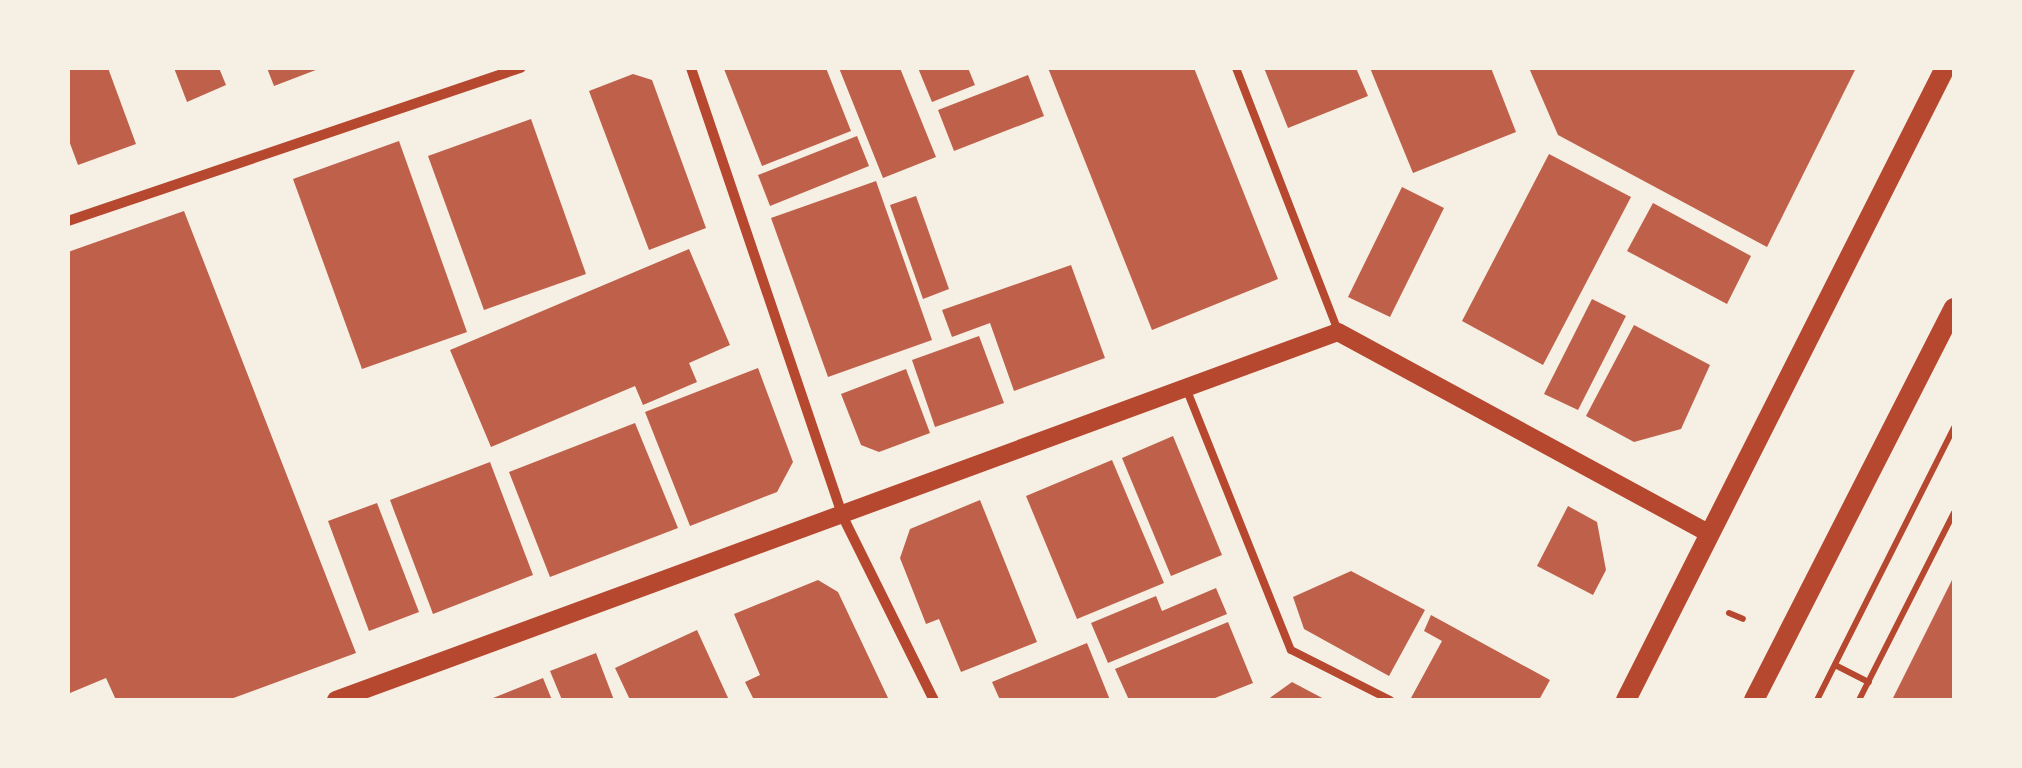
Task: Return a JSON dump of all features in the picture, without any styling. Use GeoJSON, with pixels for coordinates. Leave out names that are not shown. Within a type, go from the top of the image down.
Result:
{"type":"FeatureCollection","features":[{"type":"Feature","properties":{"kind":"main road"},"geometry":{"type":"LineString","coordinates":[[1626,700],[1945,68]]}},
{"type":"Feature","properties":{"kind":"main road"},"geometry":{"type":"LineString","coordinates":[[1754,700],[1954,308]]}},
{"type":"Feature","properties":{"kind":"street"},"geometry":{"type":"LineString","coordinates":[[68,221],[521,68]]}},
{"type":"Feature","properties":{"kind":"street"},"geometry":{"type":"LineString","coordinates":[[691,68],[842,516],[934,700]]}},
{"type":"Feature","properties":{"kind":"street"},"geometry":{"type":"LineString","coordinates":[[336,700],[1338,332],[1708,532]]}},
{"type":"Feature","properties":{"kind":"lane"},"geometry":{"type":"LineString","coordinates":[[1236,68],[1338,332]]}},
{"type":"Feature","properties":{"kind":"lane"},"geometry":{"type":"LineString","coordinates":[[1186,388],[1291,650],[1390,700]]}},
{"type":"Feature","properties":{"kind":"path"},"geometry":{"type":"LineString","coordinates":[[1817,700],[1954,428]]}},
{"type":"Feature","properties":{"kind":"path"},"geometry":{"type":"LineString","coordinates":[[1860,700],[1954,513]]}},
{"type":"Feature","properties":{"kind":"building"},"geometry":{"type":"Polygon","coordinates":[[[68,68],[108,68],[136,144],[78,165],[68,138],[68,68]]]}},
{"type":"Feature","properties":{"kind":"building"},"geometry":{"type":"Polygon","coordinates":[[[174,68],[219,68],[226,85],[187,102],[174,68]]]}},
{"type":"Feature","properties":{"kind":"building"},"geometry":{"type":"Polygon","coordinates":[[[267,68],[321,68],[274,86],[267,68]]]}},
{"type":"Feature","properties":{"kind":"building"},"geometry":{"type":"Polygon","coordinates":[[[826,68],[851,131],[762,166],[724,69],[826,68]]]}},
{"type":"Feature","properties":{"kind":"building"},"geometry":{"type":"Polygon","coordinates":[[[839,68],[900,68],[936,157],[883,178],[839,68]]]}},
{"type":"Feature","properties":{"kind":"building"},"geometry":{"type":"Polygon","coordinates":[[[918,68],[968,68],[975,85],[932,102],[918,68]]]}},
{"type":"Feature","properties":{"kind":"building"},"geometry":{"type":"Polygon","coordinates":[[[1048,68],[1194,68],[1278,279],[1152,330],[1048,68]]]}},
{"type":"Feature","properties":{"kind":"building"},"geometry":{"type":"Polygon","coordinates":[[[1264,68],[1356,68],[1368,96],[1288,128],[1264,68]]]}},
{"type":"Feature","properties":{"kind":"building"},"geometry":{"type":"Polygon","coordinates":[[[1370,68],[1491,68],[1516,132],[1413,173],[1370,68]]]}},
{"type":"Feature","properties":{"kind":"building"},"geometry":{"type":"Polygon","coordinates":[[[1529,68],[1856,68],[1767,247],[1558,135],[1529,68]]]}},
{"type":"Feature","properties":{"kind":"building"},"geometry":{"type":"Polygon","coordinates":[[[633,74],[652,80],[706,228],[649,250],[589,91],[633,74]]]}},
{"type":"Feature","properties":{"kind":"building"},"geometry":{"type":"Polygon","coordinates":[[[1028,75],[1044,116],[954,151],[938,110],[1028,75]]]}},
{"type":"Feature","properties":{"kind":"building"},"geometry":{"type":"Polygon","coordinates":[[[531,119],[586,274],[484,310],[428,156],[531,119]]]}},
{"type":"Feature","properties":{"kind":"building"},"geometry":{"type":"Polygon","coordinates":[[[857,136],[869,166],[770,206],[758,175],[857,136]]]}},
{"type":"Feature","properties":{"kind":"building"},"geometry":{"type":"Polygon","coordinates":[[[399,141],[467,332],[362,369],[293,179],[399,141]]]}},
{"type":"Feature","properties":{"kind":"building"},"geometry":{"type":"Polygon","coordinates":[[[1549,154],[1631,197],[1543,365],[1462,321],[1549,154]]]}},
{"type":"Feature","properties":{"kind":"building"},"geometry":{"type":"Polygon","coordinates":[[[876,181],[932,340],[828,377],[771,218],[876,181]]]}},
{"type":"Feature","properties":{"kind":"building"},"geometry":{"type":"Polygon","coordinates":[[[1402,187],[1444,208],[1390,317],[1348,297],[1402,187]]]}},
{"type":"Feature","properties":{"kind":"building"},"geometry":{"type":"Polygon","coordinates":[[[916,196],[949,289],[923,299],[890,205],[916,196]]]}},
{"type":"Feature","properties":{"kind":"building"},"geometry":{"type":"Polygon","coordinates":[[[1653,203],[1751,256],[1727,304],[1627,251],[1653,203]]]}},
{"type":"Feature","properties":{"kind":"building"},"geometry":{"type":"Polygon","coordinates":[[[184,211],[356,653],[228,700],[116,700],[106,678],[70,693],[68,252],[184,211]]]}},
{"type":"Feature","properties":{"kind":"building"},"geometry":{"type":"Polygon","coordinates":[[[689,249],[730,345],[689,363],[697,382],[643,405],[635,386],[491,447],[450,350],[689,249]]]}},
{"type":"Feature","properties":{"kind":"building"},"geometry":{"type":"Polygon","coordinates":[[[1071,265],[1105,358],[1014,391],[990,323],[952,337],[942,310],[1071,265]]]}},
{"type":"Feature","properties":{"kind":"building"},"geometry":{"type":"Polygon","coordinates":[[[1592,299],[1626,316],[1578,410],[1544,394],[1592,299]]]}},
{"type":"Feature","properties":{"kind":"building"},"geometry":{"type":"Polygon","coordinates":[[[1634,325],[1710,365],[1681,429],[1634,442],[1586,416],[1634,325]]]}},
{"type":"Feature","properties":{"kind":"building"},"geometry":{"type":"Polygon","coordinates":[[[979,336],[1004,403],[935,427],[912,360],[979,336]]]}},
{"type":"Feature","properties":{"kind":"building"},"geometry":{"type":"Polygon","coordinates":[[[758,368],[793,462],[777,492],[690,526],[645,412],[758,368]]]}},
{"type":"Feature","properties":{"kind":"building"},"geometry":{"type":"Polygon","coordinates":[[[906,369],[930,433],[879,452],[861,445],[841,394],[906,369]]]}},
{"type":"Feature","properties":{"kind":"building"},"geometry":{"type":"Polygon","coordinates":[[[635,423],[678,528],[550,577],[509,472],[635,423]]]}},
{"type":"Feature","properties":{"kind":"building"},"geometry":{"type":"Polygon","coordinates":[[[1173,436],[1222,555],[1171,576],[1122,458],[1173,436]]]}},
{"type":"Feature","properties":{"kind":"building"},"geometry":{"type":"Polygon","coordinates":[[[1112,460],[1164,583],[1077,619],[1026,496],[1112,460]]]}},
{"type":"Feature","properties":{"kind":"building"},"geometry":{"type":"Polygon","coordinates":[[[490,462],[533,575],[433,614],[390,500],[490,462]]]}},
{"type":"Feature","properties":{"kind":"building"},"geometry":{"type":"Polygon","coordinates":[[[980,500],[1037,642],[961,672],[939,619],[926,624],[900,558],[910,529],[980,500]]]}},
{"type":"Feature","properties":{"kind":"building"},"geometry":{"type":"Polygon","coordinates":[[[377,503],[419,612],[369,631],[328,521],[377,503]]]}},
{"type":"Feature","properties":{"kind":"building"},"geometry":{"type":"Polygon","coordinates":[[[1568,506],[1597,522],[1606,570],[1593,595],[1537,566],[1568,506]]]}},
{"type":"Feature","properties":{"kind":"building"},"geometry":{"type":"Polygon","coordinates":[[[1351,571],[1425,610],[1389,676],[1304,629],[1293,597],[1351,571]]]}},
{"type":"Feature","properties":{"kind":"building"},"geometry":{"type":"Polygon","coordinates":[[[1954,576],[1954,700],[1892,700],[1954,576]]]}},
{"type":"Feature","properties":{"kind":"building"},"geometry":{"type":"Polygon","coordinates":[[[818,580],[838,592],[889,700],[754,700],[745,682],[760,675],[734,614],[818,580]]]}},
{"type":"Feature","properties":{"kind":"building"},"geometry":{"type":"Polygon","coordinates":[[[1216,588],[1227,614],[1108,663],[1091,623],[1156,596],[1162,611],[1216,588]]]}},
{"type":"Feature","properties":{"kind":"building"},"geometry":{"type":"Polygon","coordinates":[[[1431,615],[1550,680],[1539,700],[1411,698],[1442,641],[1424,631],[1431,615]]]}},
{"type":"Feature","properties":{"kind":"building"},"geometry":{"type":"Polygon","coordinates":[[[1228,622],[1253,683],[1210,700],[1129,700],[1115,669],[1228,622]]]}},
{"type":"Feature","properties":{"kind":"building"},"geometry":{"type":"Polygon","coordinates":[[[697,630],[729,700],[630,700],[615,668],[697,630]]]}},
{"type":"Feature","properties":{"kind":"building"},"geometry":{"type":"Polygon","coordinates":[[[1087,643],[1110,700],[1000,700],[992,682],[1087,643]]]}},
{"type":"Feature","properties":{"kind":"building"},"geometry":{"type":"Polygon","coordinates":[[[596,653],[614,700],[562,700],[550,671],[596,653]]]}},
{"type":"Feature","properties":{"kind":"building"},"geometry":{"type":"Polygon","coordinates":[[[543,678],[552,700],[488,700],[543,678]]]}},
{"type":"Feature","properties":{"kind":"building"},"geometry":{"type":"Polygon","coordinates":[[[1292,682],[1326,700],[1267,700],[1292,682]]]}}]}
